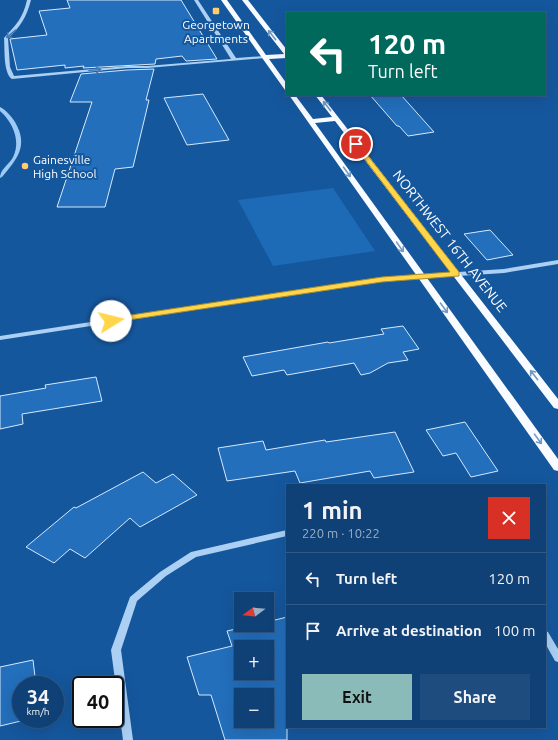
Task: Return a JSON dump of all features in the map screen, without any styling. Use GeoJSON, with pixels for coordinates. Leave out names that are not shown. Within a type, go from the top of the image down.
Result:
{"type":"FeatureCollection","features":[{"type":"Feature","properties":{"kind":"main road"},"geometry":{"type":"LineString","coordinates":[[224,0],[286,87]]}},
{"type":"Feature","properties":{"kind":"main road"},"geometry":{"type":"LineString","coordinates":[[245,0],[286,54]]}},
{"type":"Feature","properties":{"kind":"main road"},"geometry":{"type":"LineString","coordinates":[[265,57],[286,55]]}},
{"type":"Feature","properties":{"kind":"main road"},"geometry":{"type":"LineString","coordinates":[[293,96],[558,467]]}},
{"type":"Feature","properties":{"kind":"main road","name":"NORTHWEST 16TH AVENUE"},"geometry":{"type":"LineString","coordinates":[[319,96],[558,406]]}},
{"type":"Feature","properties":{"kind":"main road"},"geometry":{"type":"LineString","coordinates":[[310,121],[337,119]]}},
{"type":"Feature","properties":{"kind":"street"},"geometry":{"type":"LineString","coordinates":[[29,0],[27,11],[17,29],[6,38],[8,67],[12,78],[265,57]]}},
{"type":"Feature","properties":{"kind":"street"},"geometry":{"type":"LineString","coordinates":[[196,0],[234,59]]}},
{"type":"Feature","properties":{"kind":"street"},"geometry":{"type":"LineString","coordinates":[[0,338],[382,279],[504,271],[558,262]]}},
{"type":"Feature","properties":{"kind":"street"},"geometry":{"type":"LineString","coordinates":[[128,740],[116,650],[133,599],[163,574],[194,554],[286,533]]}},
{"type":"Feature","properties":{"kind":"street"},"geometry":{"type":"LineString","coordinates":[[546,637],[558,658]]}},
{"type":"Feature","properties":{"kind":"shaded area"},"geometry":{"type":"Polygon","coordinates":[[[333,188],[375,251],[273,266],[238,200],[333,188]]]}},
{"type":"Feature","properties":{"kind":"building"},"geometry":{"type":"Polygon","coordinates":[[[67,0],[181,0],[217,59],[186,61],[182,56],[156,59],[155,64],[83,68],[84,66],[65,68],[65,65],[17,70],[10,39],[47,35],[39,11],[70,8],[67,0]]]}},
{"type":"Feature","properties":{"kind":"building"},"geometry":{"type":"Polygon","coordinates":[[[154,69],[146,100],[149,100],[133,167],[115,169],[105,207],[57,207],[92,102],[70,102],[81,74],[154,69]]]}},
{"type":"Feature","properties":{"kind":"building"},"geometry":{"type":"Polygon","coordinates":[[[203,94],[229,140],[187,145],[164,98],[203,94]]]}},
{"type":"Feature","properties":{"kind":"building"},"geometry":{"type":"Polygon","coordinates":[[[371,96],[402,96],[434,132],[408,136],[399,126],[397,126],[371,96]]]}},
{"type":"Feature","properties":{"kind":"building"},"geometry":{"type":"Polygon","coordinates":[[[490,230],[513,255],[487,260],[464,234],[490,230]]]}},
{"type":"Feature","properties":{"kind":"building"},"geometry":{"type":"Polygon","coordinates":[[[403,326],[419,349],[403,352],[408,360],[388,363],[370,373],[361,375],[354,363],[287,375],[284,370],[252,376],[243,357],[384,334],[381,329],[403,326]]]}},
{"type":"Feature","properties":{"kind":"building"},"geometry":{"type":"Polygon","coordinates":[[[96,377],[102,401],[22,414],[23,424],[0,429],[0,396],[46,388],[45,385],[96,377]]]}},
{"type":"Feature","properties":{"kind":"building"},"geometry":{"type":"Polygon","coordinates":[[[465,422],[498,471],[471,477],[456,453],[443,456],[426,430],[465,422]]]}},
{"type":"Feature","properties":{"kind":"building"},"geometry":{"type":"Polygon","coordinates":[[[395,432],[414,472],[374,478],[370,471],[300,483],[295,471],[227,481],[218,448],[263,441],[266,450],[325,440],[326,442],[395,432]]]}},
{"type":"Feature","properties":{"kind":"building"},"geometry":{"type":"Polygon","coordinates":[[[143,472],[156,483],[173,474],[197,495],[140,527],[130,518],[85,558],[70,549],[54,563],[26,547],[74,507],[76,508],[143,472]]]}},
{"type":"Feature","properties":{"kind":"building"},"geometry":{"type":"Polygon","coordinates":[[[286,617],[287,740],[225,740],[211,695],[199,695],[187,657],[232,646],[227,631],[234,629],[234,632],[274,632],[274,620],[286,617]]]}},
{"type":"Feature","properties":{"kind":"building"},"geometry":{"type":"Polygon","coordinates":[[[33,660],[35,676],[12,676],[12,723],[0,726],[0,667],[33,660]]]}},
{"type":"Feature","properties":{"kind":"waterway"},"geometry":{"type":"LineString","coordinates":[[0,108],[10,118],[16,130],[19,143],[15,159],[0,176]]}},
{"type":"Feature","properties":{"kind":"place","name":"Georgetown Apartments"},"geometry":{"type":"Point","coordinates":[216,11]}},
{"type":"Feature","properties":{"kind":"place","name":"Gainesville High School"},"geometry":{"type":"Point","coordinates":[25,166]}},
{"type":"Feature","properties":{"kind":"route"},"geometry":{"type":"LineString","coordinates":[[111,321],[382,279],[456,274],[356,144]]}}]}
